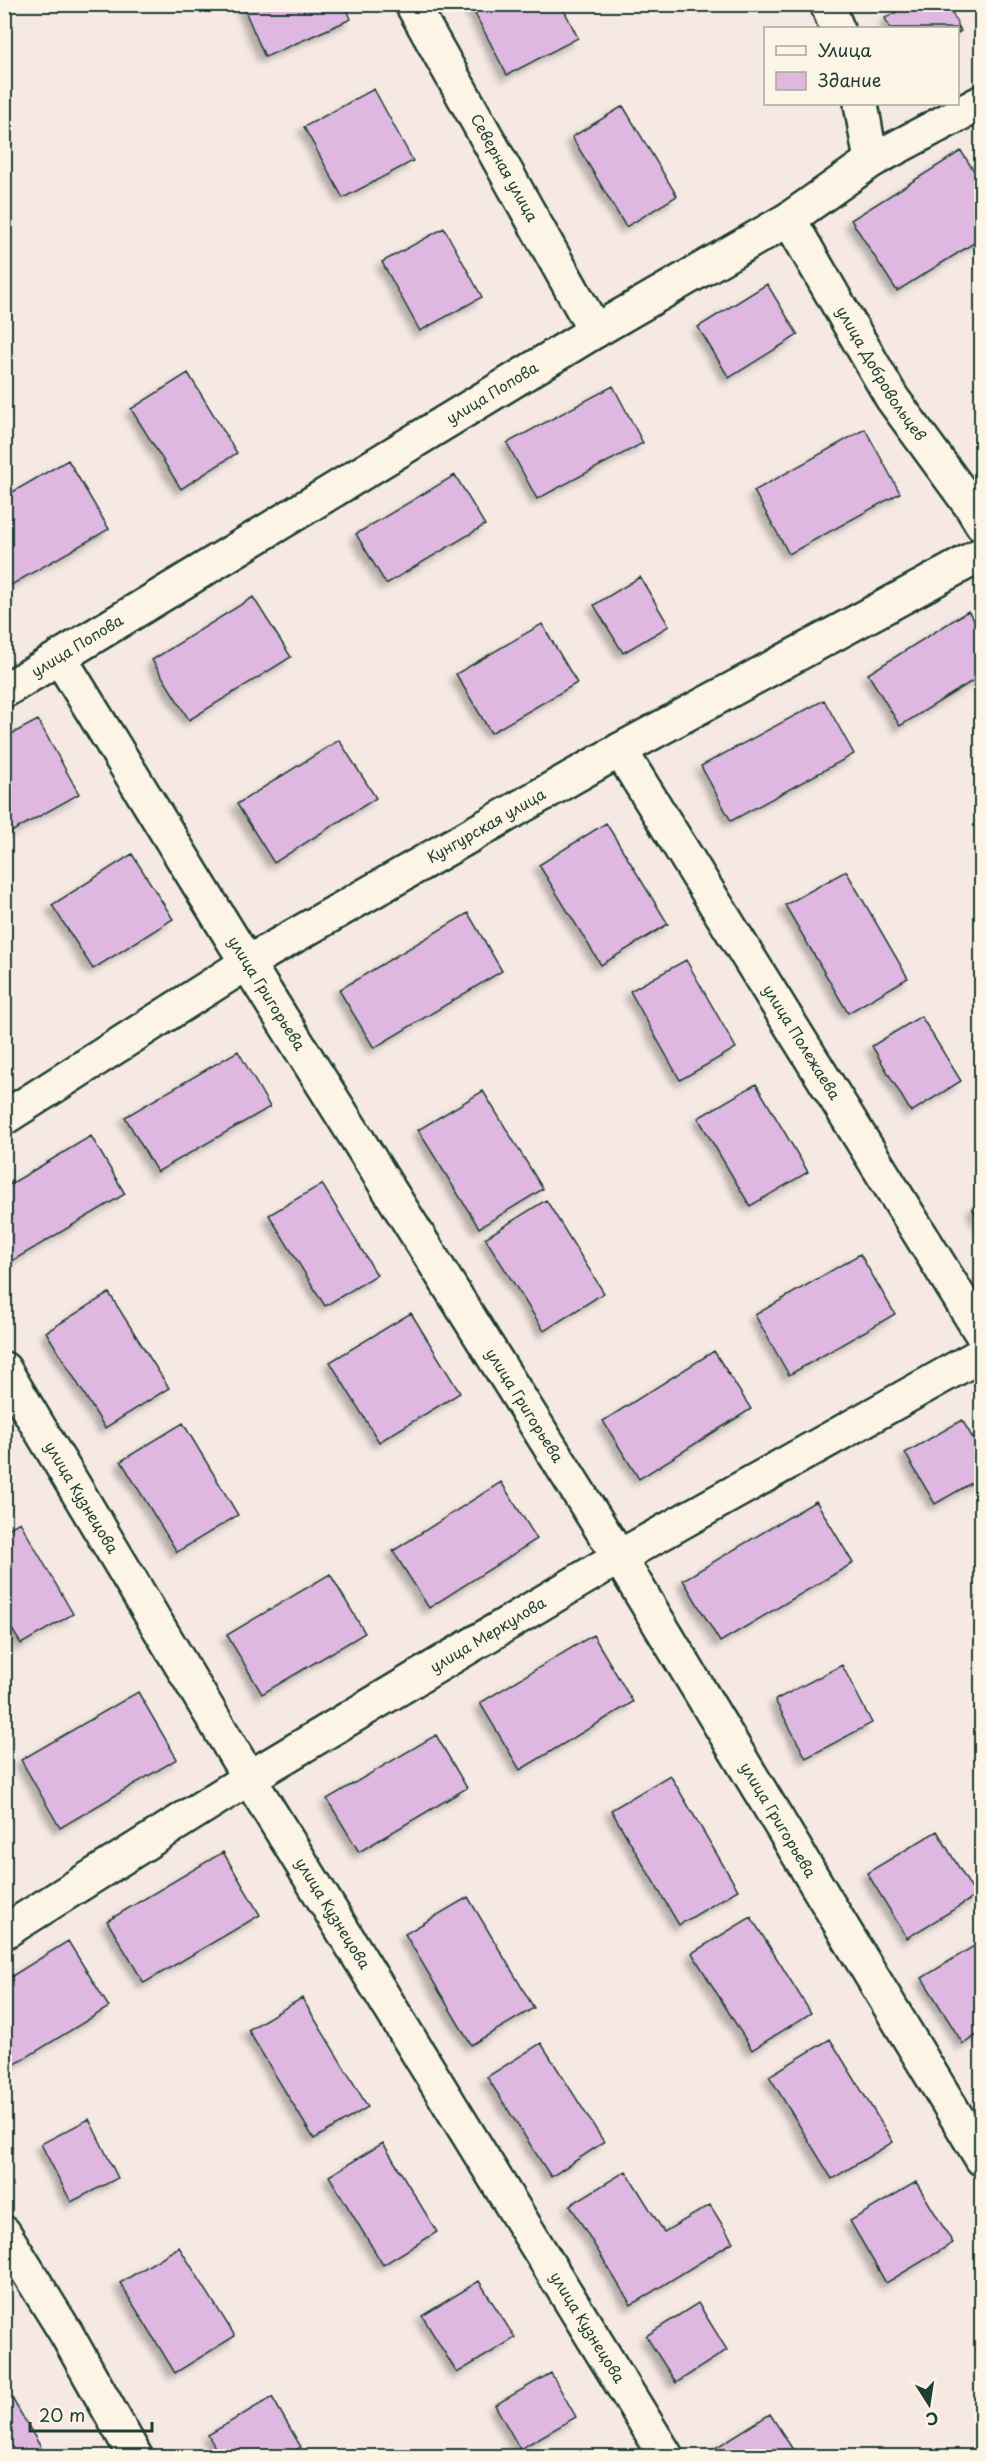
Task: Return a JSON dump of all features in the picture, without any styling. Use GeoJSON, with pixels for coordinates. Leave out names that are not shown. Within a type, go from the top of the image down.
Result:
{"type":"FeatureCollection","features":[{"type":"Feature","properties":{"kind":"street","name":"Северная улица"},"geometry":{"type":"LineString","coordinates":[[412,4],[595,331]]}},
{"type":"Feature","properties":{"kind":"street"},"geometry":{"type":"LineString","coordinates":[[827,4],[837,27]]}},
{"type":"Feature","properties":{"kind":"street","name":"улица Попова"},"geometry":{"type":"LineString","coordinates":[[4,691],[595,331],[789,219],[871,161],[981,102]]}},
{"type":"Feature","properties":{"kind":"street"},"geometry":{"type":"LineString","coordinates":[[861,105],[871,161]]}},
{"type":"Feature","properties":{"kind":"street","name":"улица Добровольцев"},"geometry":{"type":"LineString","coordinates":[[789,219],[892,398],[971,506],[981,524]]}},
{"type":"Feature","properties":{"kind":"street","name":"Кунгурская улица"},"geometry":{"type":"LineString","coordinates":[[4,1118],[247,963],[620,750],[981,554]]}},
{"type":"Feature","properties":{"kind":"street","name":"улица Григорьева"},"geometry":{"type":"LineString","coordinates":[[60,658],[247,963],[620,1557],[981,2159]]}},
{"type":"Feature","properties":{"kind":"street","name":"улица Полежаева"},"geometry":{"type":"LineString","coordinates":[[620,750],[981,1334]]}},
{"type":"Feature","properties":{"kind":"street","name":"улица Меркулова"},"geometry":{"type":"LineString","coordinates":[[4,1932],[249,1778],[620,1557],[981,1354]]}},
{"type":"Feature","properties":{"kind":"street","name":"улица Кузнецова"},"geometry":{"type":"LineString","coordinates":[[4,1369],[249,1778],[666,2457]]}},
{"type":"Feature","properties":{"kind":"street"},"geometry":{"type":"LineString","coordinates":[[4,2233],[66,2332],[135,2457]]}},
{"type":"Feature","properties":{"kind":"building"},"geometry":{"type":"Polygon","coordinates":[[[242,4],[345,4],[351,19],[265,57],[242,4]]]}},
{"type":"Feature","properties":{"kind":"building"},"geometry":{"type":"Polygon","coordinates":[[[470,4],[561,4],[578,38],[507,75],[470,4]]]}},
{"type":"Feature","properties":{"kind":"building"},"geometry":{"type":"Polygon","coordinates":[[[912,4],[948,4],[961,31],[959,32],[959,27],[890,27],[885,18],[912,4]]]}},
{"type":"Feature","properties":{"kind":"building"},"geometry":{"type":"Polygon","coordinates":[[[374,89],[413,161],[343,198],[304,127],[374,89]]]}},
{"type":"Feature","properties":{"kind":"building"},"geometry":{"type":"Polygon","coordinates":[[[623,106],[677,196],[626,227],[572,137],[623,106]]]}},
{"type":"Feature","properties":{"kind":"building"},"geometry":{"type":"Polygon","coordinates":[[[961,151],[982,183],[982,238],[897,291],[851,220],[961,151]]]}},
{"type":"Feature","properties":{"kind":"building"},"geometry":{"type":"Polygon","coordinates":[[[444,228],[482,297],[420,331],[382,262],[444,228]]]}},
{"type":"Feature","properties":{"kind":"building"},"geometry":{"type":"Polygon","coordinates":[[[767,284],[798,335],[729,378],[698,327],[767,284]]]}},
{"type":"Feature","properties":{"kind":"building"},"geometry":{"type":"Polygon","coordinates":[[[188,373],[237,453],[181,489],[131,409],[188,373]]]}},
{"type":"Feature","properties":{"kind":"building"},"geometry":{"type":"Polygon","coordinates":[[[613,386],[643,443],[537,499],[507,443],[613,386]]]}},
{"type":"Feature","properties":{"kind":"building"},"geometry":{"type":"Polygon","coordinates":[[[865,429],[900,493],[789,554],[754,491],[865,429]]]}},
{"type":"Feature","properties":{"kind":"building"},"geometry":{"type":"Polygon","coordinates":[[[68,460],[109,529],[4,589],[4,497],[68,460]]]}},
{"type":"Feature","properties":{"kind":"building"},"geometry":{"type":"Polygon","coordinates":[[[455,475],[485,525],[386,584],[356,534],[455,475]]]}},
{"type":"Feature","properties":{"kind":"building"},"geometry":{"type":"Polygon","coordinates":[[[640,577],[669,626],[623,653],[594,605],[640,577]]]}},
{"type":"Feature","properties":{"kind":"building"},"geometry":{"type":"Polygon","coordinates":[[[253,597],[291,657],[189,720],[152,660],[253,597]]]}},
{"type":"Feature","properties":{"kind":"building"},"geometry":{"type":"Polygon","coordinates":[[[968,611],[982,631],[982,675],[900,726],[868,674],[968,611]]]}},
{"type":"Feature","properties":{"kind":"building"},"geometry":{"type":"Polygon","coordinates":[[[542,624],[577,683],[491,733],[456,674],[542,624]]]}},
{"type":"Feature","properties":{"kind":"building"},"geometry":{"type":"Polygon","coordinates":[[[824,700],[854,754],[731,821],[701,766],[824,700]]]}},
{"type":"Feature","properties":{"kind":"building"},"geometry":{"type":"Polygon","coordinates":[[[38,720],[79,794],[4,836],[4,738],[38,720]]]}},
{"type":"Feature","properties":{"kind":"building"},"geometry":{"type":"Polygon","coordinates":[[[339,740],[376,798],[274,863],[237,804],[339,740]]]}},
{"type":"Feature","properties":{"kind":"building"},"geometry":{"type":"Polygon","coordinates":[[[606,823],[668,924],[601,965],[539,865],[606,823]]]}},
{"type":"Feature","properties":{"kind":"building"},"geometry":{"type":"Polygon","coordinates":[[[132,854],[173,919],[93,969],[52,905],[132,854]]]}},
{"type":"Feature","properties":{"kind":"building"},"geometry":{"type":"Polygon","coordinates":[[[846,871],[908,978],[848,1013],[785,905],[846,871]]]}},
{"type":"Feature","properties":{"kind":"building"},"geometry":{"type":"Polygon","coordinates":[[[468,913],[502,971],[374,1048],[339,990],[468,913]]]}},
{"type":"Feature","properties":{"kind":"building"},"geometry":{"type":"Polygon","coordinates":[[[686,960],[736,1048],[680,1080],[630,991],[686,960]]]}},
{"type":"Feature","properties":{"kind":"building"},"geometry":{"type":"Polygon","coordinates":[[[921,1016],[961,1081],[911,1112],[872,1046],[921,1016]]]}},
{"type":"Feature","properties":{"kind":"building"},"geometry":{"type":"Polygon","coordinates":[[[238,1051],[270,1107],[157,1172],[125,1117],[238,1051]]]}},
{"type":"Feature","properties":{"kind":"building"},"geometry":{"type":"Polygon","coordinates":[[[756,1084],[808,1172],[750,1206],[698,1118],[756,1084]]]}},
{"type":"Feature","properties":{"kind":"building"},"geometry":{"type":"Polygon","coordinates":[[[483,1091],[543,1189],[479,1228],[418,1130],[483,1091]]]}},
{"type":"Feature","properties":{"kind":"building"},"geometry":{"type":"Polygon","coordinates":[[[91,1136],[125,1194],[7,1264],[4,1260],[4,1188],[91,1136]]]}},
{"type":"Feature","properties":{"kind":"building"},"geometry":{"type":"Polygon","coordinates":[[[322,1184],[377,1275],[325,1306],[269,1215],[322,1184]]]}},
{"type":"Feature","properties":{"kind":"building"},"geometry":{"type":"Polygon","coordinates":[[[546,1200],[604,1293],[544,1331],[485,1238],[546,1200]]]}},
{"type":"Feature","properties":{"kind":"building"},"geometry":{"type":"Polygon","coordinates":[[[982,1202],[982,1225],[972,1208],[982,1202]]]}},
{"type":"Feature","properties":{"kind":"building"},"geometry":{"type":"Polygon","coordinates":[[[860,1254],[895,1314],[789,1375],[755,1315],[860,1254]]]}},
{"type":"Feature","properties":{"kind":"building"},"geometry":{"type":"Polygon","coordinates":[[[109,1293],[169,1388],[105,1428],[46,1332],[109,1293]]]}},
{"type":"Feature","properties":{"kind":"building"},"geometry":{"type":"Polygon","coordinates":[[[411,1313],[460,1393],[379,1442],[330,1362],[411,1313]]]}},
{"type":"Feature","properties":{"kind":"building"},"geometry":{"type":"Polygon","coordinates":[[[714,1351],[751,1409],[639,1479],[603,1421],[714,1351]]]}},
{"type":"Feature","properties":{"kind":"building"},"geometry":{"type":"Polygon","coordinates":[[[962,1420],[982,1453],[982,1477],[935,1504],[905,1453],[962,1420]]]}},
{"type":"Feature","properties":{"kind":"building"},"geometry":{"type":"Polygon","coordinates":[[[183,1423],[238,1515],[177,1552],[121,1461],[183,1423]]]}},
{"type":"Feature","properties":{"kind":"building"},"geometry":{"type":"Polygon","coordinates":[[[501,1482],[537,1539],[429,1608],[393,1551],[501,1482]]]}},
{"type":"Feature","properties":{"kind":"building"},"geometry":{"type":"Polygon","coordinates":[[[816,1501],[853,1563],[720,1642],[683,1580],[816,1501]]]}},
{"type":"Feature","properties":{"kind":"building"},"geometry":{"type":"Polygon","coordinates":[[[20,1522],[73,1614],[21,1644],[4,1616],[4,1531],[20,1522]]]}},
{"type":"Feature","properties":{"kind":"building"},"geometry":{"type":"Polygon","coordinates":[[[330,1574],[365,1633],[262,1694],[227,1635],[330,1574]]]}},
{"type":"Feature","properties":{"kind":"building"},"geometry":{"type":"Polygon","coordinates":[[[593,1635],[633,1702],[520,1770],[480,1703],[593,1635]]]}},
{"type":"Feature","properties":{"kind":"building"},"geometry":{"type":"Polygon","coordinates":[[[842,1665],[872,1723],[806,1758],[775,1700],[842,1665]]]}},
{"type":"Feature","properties":{"kind":"building"},"geometry":{"type":"Polygon","coordinates":[[[138,1692],[177,1759],[60,1828],[21,1760],[138,1692]]]}},
{"type":"Feature","properties":{"kind":"building"},"geometry":{"type":"Polygon","coordinates":[[[436,1735],[467,1788],[359,1852],[327,1799],[436,1735]]]}},
{"type":"Feature","properties":{"kind":"building"},"geometry":{"type":"Polygon","coordinates":[[[670,1775],[738,1890],[679,1925],[611,1810],[670,1775]]]}},
{"type":"Feature","properties":{"kind":"building"},"geometry":{"type":"Polygon","coordinates":[[[937,1831],[976,1896],[907,1938],[867,1873],[937,1831]]]}},
{"type":"Feature","properties":{"kind":"building"},"geometry":{"type":"Polygon","coordinates":[[[223,1852],[260,1915],[144,1983],[107,1921],[223,1852]]]}},
{"type":"Feature","properties":{"kind":"building"},"geometry":{"type":"Polygon","coordinates":[[[468,1897],[534,2008],[471,2045],[405,1934],[468,1897]]]}},
{"type":"Feature","properties":{"kind":"building"},"geometry":{"type":"Polygon","coordinates":[[[751,1917],[811,2013],[752,2050],[692,1953],[751,1917]]]}},
{"type":"Feature","properties":{"kind":"building"},"geometry":{"type":"Polygon","coordinates":[[[68,1941],[109,2007],[4,2071],[4,1981],[68,1941]]]}},
{"type":"Feature","properties":{"kind":"building"},"geometry":{"type":"Polygon","coordinates":[[[982,1941],[982,2032],[963,2044],[922,1978],[982,1941]]]}},
{"type":"Feature","properties":{"kind":"building"},"geometry":{"type":"Polygon","coordinates":[[[302,1998],[368,2107],[314,2139],[248,2030],[302,1998]]]}},
{"type":"Feature","properties":{"kind":"building"},"geometry":{"type":"Polygon","coordinates":[[[830,2039],[893,2142],[832,2179],[769,2076],[830,2039]]]}},
{"type":"Feature","properties":{"kind":"building"},"geometry":{"type":"Polygon","coordinates":[[[541,2043],[604,2142],[551,2177],[487,2077],[541,2043]]]}},
{"type":"Feature","properties":{"kind":"building"},"geometry":{"type":"Polygon","coordinates":[[[89,2119],[118,2178],[71,2202],[41,2144],[89,2119]]]}},
{"type":"Feature","properties":{"kind":"building"},"geometry":{"type":"Polygon","coordinates":[[[383,2143],[437,2232],[383,2265],[329,2176],[383,2143]]]}},
{"type":"Feature","properties":{"kind":"building"},"geometry":{"type":"Polygon","coordinates":[[[626,2171],[664,2232],[710,2205],[733,2242],[631,2305],[570,2205],[626,2171]]]}},
{"type":"Feature","properties":{"kind":"building"},"geometry":{"type":"Polygon","coordinates":[[[916,2182],[953,2243],[886,2283],[850,2221],[916,2182]]]}},
{"type":"Feature","properties":{"kind":"building"},"geometry":{"type":"Polygon","coordinates":[[[179,2247],[235,2336],[175,2373],[120,2283],[179,2247]]]}},
{"type":"Feature","properties":{"kind":"building"},"geometry":{"type":"Polygon","coordinates":[[[479,2281],[515,2338],[457,2373],[422,2316],[479,2281]]]}},
{"type":"Feature","properties":{"kind":"building"},"geometry":{"type":"Polygon","coordinates":[[[698,2303],[727,2350],[676,2383],[646,2336],[698,2303]]]}},
{"type":"Feature","properties":{"kind":"building"},"geometry":{"type":"Polygon","coordinates":[[[551,2373],[576,2417],[520,2449],[495,2405],[551,2373]]]}},
{"type":"Feature","properties":{"kind":"building"},"geometry":{"type":"Polygon","coordinates":[[[6,2388],[46,2456],[4,2456],[6,2388]]]}},
{"type":"Feature","properties":{"kind":"building"},"geometry":{"type":"Polygon","coordinates":[[[272,2397],[301,2447],[286,2456],[220,2456],[208,2435],[272,2397]]]}},
{"type":"Feature","properties":{"kind":"building"},"geometry":{"type":"Polygon","coordinates":[[[770,2414],[797,2456],[716,2456],[712,2450],[770,2414]]]}}]}
